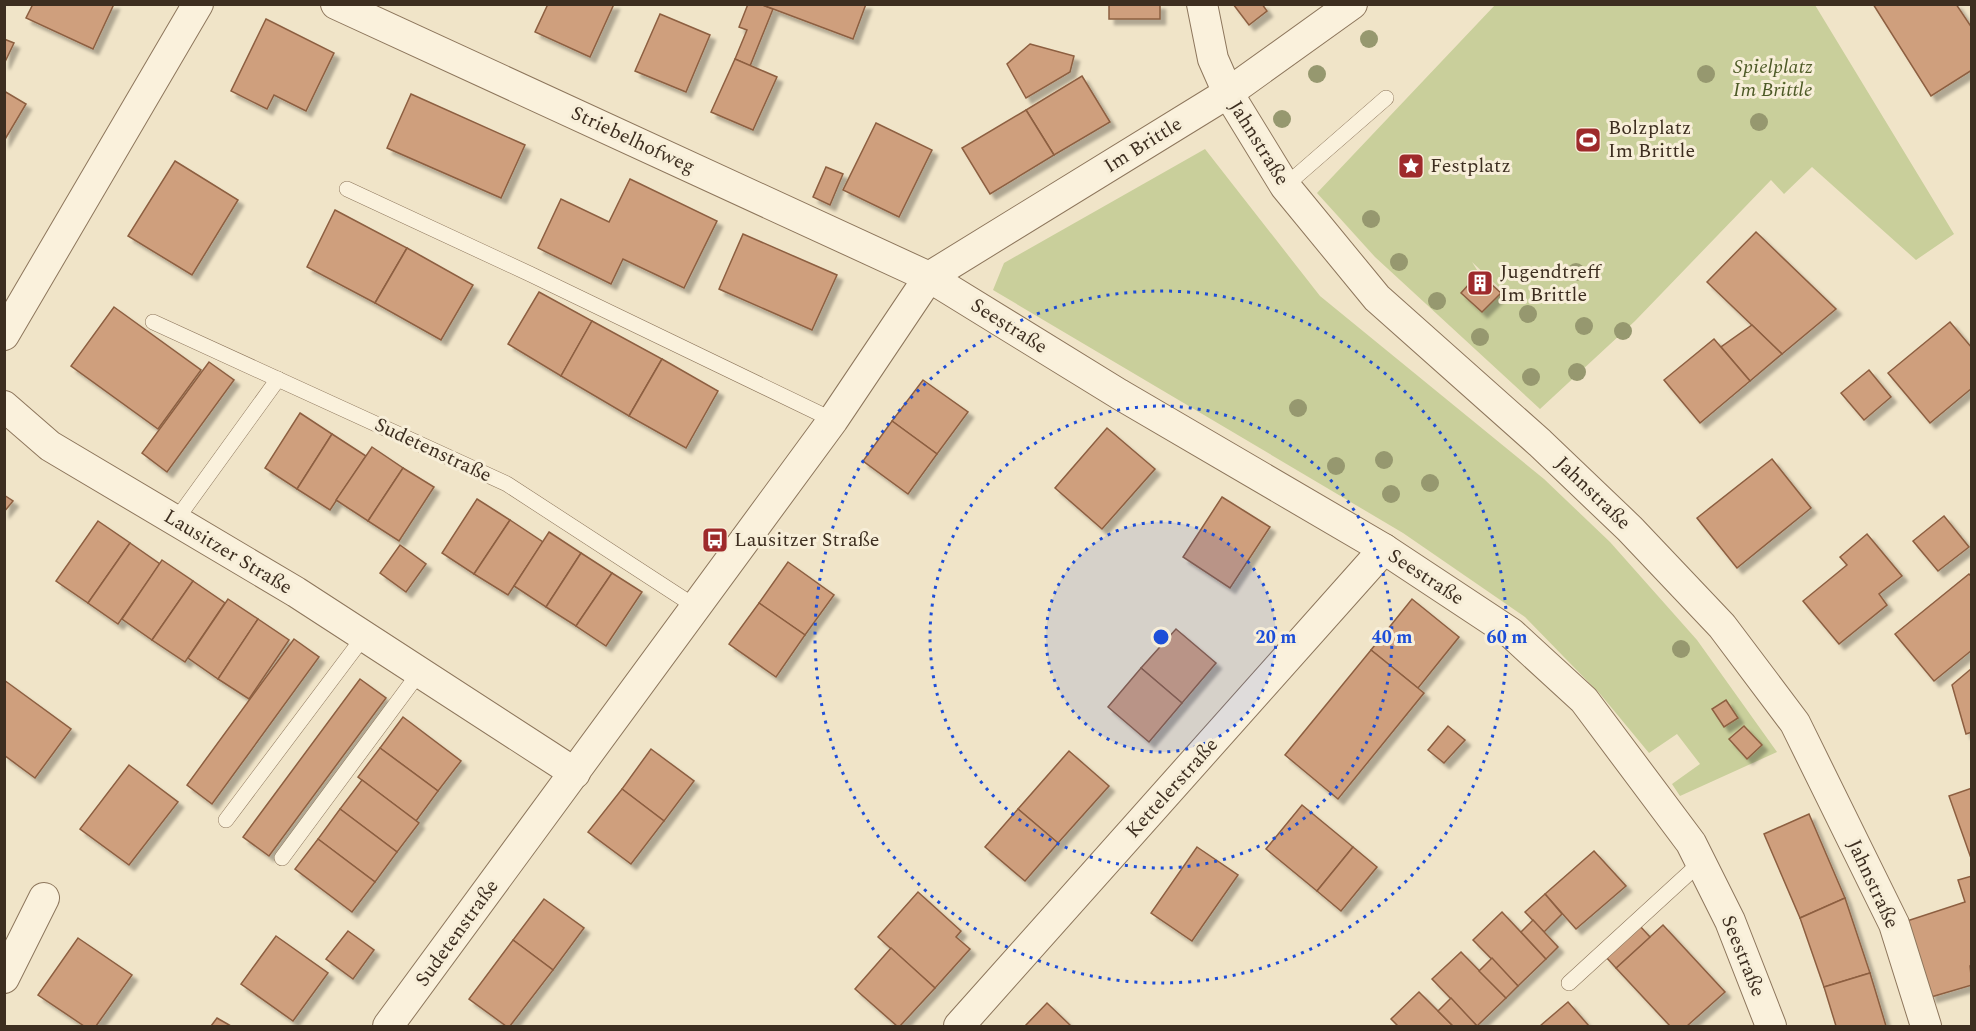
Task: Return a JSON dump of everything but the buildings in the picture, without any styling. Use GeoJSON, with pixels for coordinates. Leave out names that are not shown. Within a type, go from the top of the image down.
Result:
{"type":"FeatureCollection","features":[{"type":"Feature","properties":{"kind":"street"},"geometry":{"type":"LineString","coordinates":[[4,335],[198,4]]}},
{"type":"Feature","properties":{"kind":"street","name":"Striebelhofweg"},"geometry":{"type":"LineString","coordinates":[[336,4],[929,277]]}},
{"type":"Feature","properties":{"kind":"street","name":"Jahnstraße"},"geometry":{"type":"LineString","coordinates":[[1202,4],[1213,59],[1228,93],[1286,186],[1377,298],[1561,462],[1630,529],[1722,626],[1795,723],[1894,924],[1926,1026]]}},
{"type":"Feature","properties":{"kind":"street","name":"Im Brittle"},"geometry":{"type":"LineString","coordinates":[[929,277],[1228,93],[1352,4]]}},
{"type":"Feature","properties":{"kind":"street","name":"Sudetenstraße"},"geometry":{"type":"LineString","coordinates":[[388,1026],[833,420],[929,277]]}},
{"type":"Feature","properties":{"kind":"street","name":"Seestraße"},"geometry":{"type":"LineString","coordinates":[[929,277],[1224,457],[1384,549],[1511,633],[1584,700],[1691,843],[1730,921],[1771,1026]]}},
{"type":"Feature","properties":{"kind":"street","name":"Lausitzer Straße"},"geometry":{"type":"LineString","coordinates":[[4,406],[50,446],[365,635],[419,673],[574,773]]}},
{"type":"Feature","properties":{"kind":"street","name":"Kettelerstraße"},"geometry":{"type":"LineString","coordinates":[[959,1026],[1384,549]]}},
{"type":"Feature","properties":{"kind":"street"},"geometry":{"type":"LineString","coordinates":[[4,978],[44,898]]}},
{"type":"Feature","properties":{"kind":"lane"},"geometry":{"type":"LineString","coordinates":[[1286,186],[1386,98]]}},
{"type":"Feature","properties":{"kind":"lane"},"geometry":{"type":"LineString","coordinates":[[347,189],[833,420]]}},
{"type":"Feature","properties":{"kind":"lane","name":"Sudetenstraße"},"geometry":{"type":"LineString","coordinates":[[153,322],[507,484],[696,607]]}},
{"type":"Feature","properties":{"kind":"lane"},"geometry":{"type":"LineString","coordinates":[[176,520],[278,379]]}},
{"type":"Feature","properties":{"kind":"lane"},"geometry":{"type":"LineString","coordinates":[[226,820],[365,635]]}},
{"type":"Feature","properties":{"kind":"lane"},"geometry":{"type":"LineString","coordinates":[[282,858],[419,673]]}},
{"type":"Feature","properties":{"kind":"lane"},"geometry":{"type":"LineString","coordinates":[[1569,983],[1700,863]]}},
{"type":"Feature","properties":{"kind":"green space","name":"Spielplatz Im Brittle"},"geometry":{"type":"Polygon","coordinates":[[[1495,5],[1815,5],[1954,234],[1916,260],[1812,167],[1784,194],[1771,180],[1635,321],[1540,409],[1375,257],[1317,193],[1495,5]],[[1472,262],[1479,273],[1461,293],[1482,312],[1501,293],[1509,297],[1472,262]]]}},
{"type":"Feature","properties":{"kind":"green space"},"geometry":{"type":"Polygon","coordinates":[[[1205,149],[1320,296],[1544,479],[1610,542],[1697,640],[1777,752],[1680,796],[1672,784],[1700,764],[1677,734],[1649,753],[1601,695],[1525,617],[1403,533],[993,290],[1004,263],[1205,149]]]}},
{"type":"Feature","properties":{"kind":"place","name":"Bolzplatz Im Brittle"},"geometry":{"type":"Point","coordinates":[1588,140]}},
{"type":"Feature","properties":{"kind":"place","name":"Festplatz"},"geometry":{"type":"Point","coordinates":[1411,166]}},
{"type":"Feature","properties":{"kind":"place","name":"Jugendtreff Im Brittle"},"geometry":{"type":"Point","coordinates":[1480,283]}},
{"type":"Feature","properties":{"kind":"place","name":"Lausitzer Straße"},"geometry":{"type":"Point","coordinates":[715,540]}}]}
